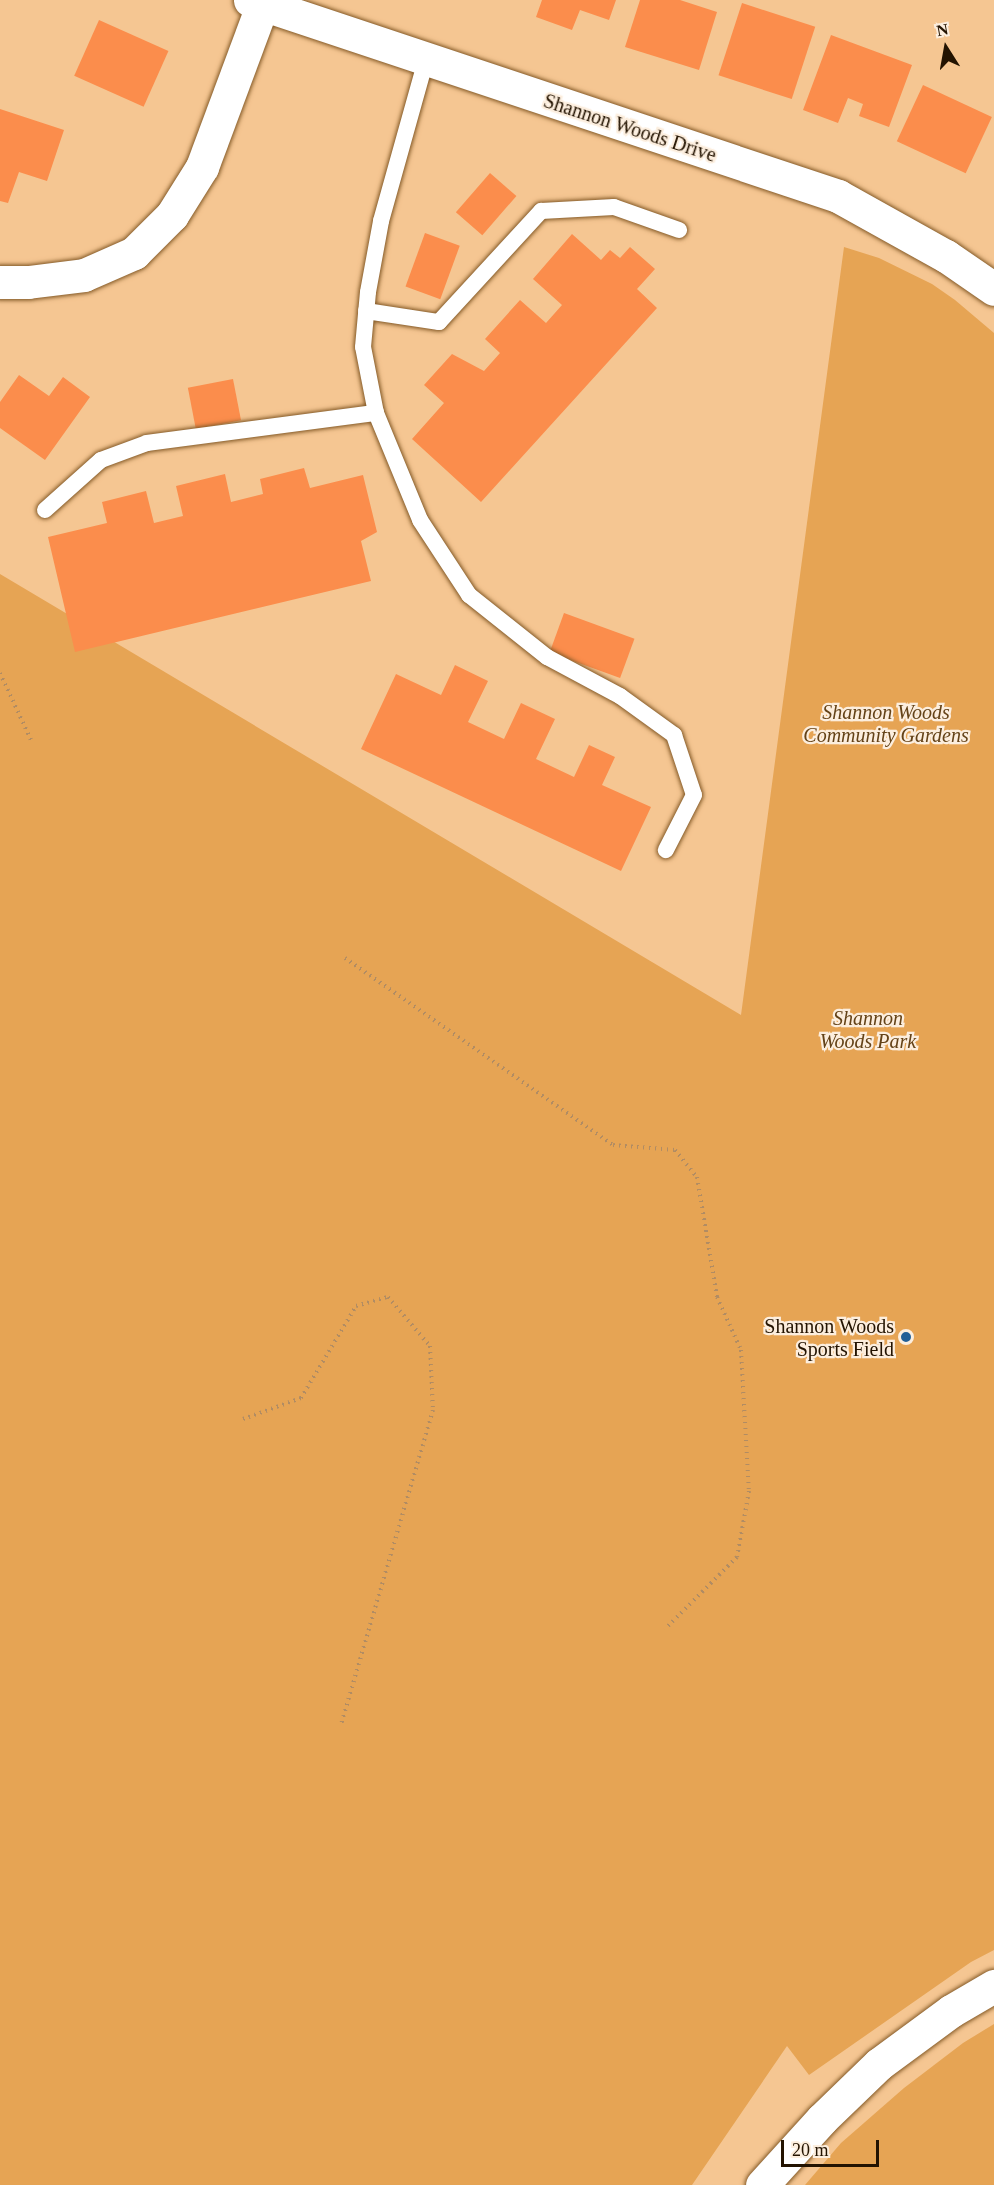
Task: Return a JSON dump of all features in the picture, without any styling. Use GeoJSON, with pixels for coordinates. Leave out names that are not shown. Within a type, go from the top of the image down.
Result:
{"type":"FeatureCollection","features":[{"type":"Feature","properties":{"kind":"street","name":"Shannon Woods Drive"},"geometry":{"type":"LineString","coordinates":[[256,3],[838,196],[946,256],[994,289]]}},
{"type":"Feature","properties":{"kind":"street"},"geometry":{"type":"LineString","coordinates":[[0,282],[28,282],[84,275],[134,253],[172,215],[202,167],[256,3]]}},
{"type":"Feature","properties":{"kind":"street"},"geometry":{"type":"LineString","coordinates":[[762,2185],[822,2119],[879,2064],[951,2011],[994,1986]]}},
{"type":"Feature","properties":{"kind":"lane"},"geometry":{"type":"LineString","coordinates":[[426,60],[381,221],[366,311],[363,347],[376,413],[420,520],[470,595],[547,657],[620,696],[674,735],[694,795],[666,850]]}},
{"type":"Feature","properties":{"kind":"lane"},"geometry":{"type":"LineString","coordinates":[[366,311],[439,322],[541,211],[614,207],[679,230]]}},
{"type":"Feature","properties":{"kind":"lane"},"geometry":{"type":"LineString","coordinates":[[45,510],[101,460],[147,443],[376,413]]}},
{"type":"Feature","properties":{"kind":"path"},"geometry":{"type":"LineString","coordinates":[[0,673],[31,740]]}},
{"type":"Feature","properties":{"kind":"path"},"geometry":{"type":"LineString","coordinates":[[345,958],[613,1145],[675,1150],[698,1177],[717,1297],[741,1350],[749,1491],[736,1557],[666,1629]]}},
{"type":"Feature","properties":{"kind":"path"},"geometry":{"type":"LineString","coordinates":[[243,1419],[302,1398],[356,1306],[388,1298],[430,1346],[433,1410],[341,1725]]}},
{"type":"Feature","properties":{"kind":"green space"},"geometry":{"type":"Polygon","coordinates":[[[844,247],[879,258],[932,284],[994,333],[994,1950],[971,1962],[809,2075],[787,2046],[692,2185],[0,2185],[0,574],[741,1015],[844,247]]]}},
{"type":"Feature","properties":{"kind":"green space"},"geometry":{"type":"Polygon","coordinates":[[[994,2024],[994,2185],[805,2185],[841,2143],[904,2088],[963,2043],[994,2024]]]}},
{"type":"Feature","properties":{"kind":"building"},"geometry":{"type":"Polygon","coordinates":[[[542,0],[616,0],[609,20],[580,10],[572,30],[536,17],[542,0]]]}},
{"type":"Feature","properties":{"kind":"building"},"geometry":{"type":"Polygon","coordinates":[[[640,0],[680,0],[717,12],[699,70],[625,47],[640,0]]]}},
{"type":"Feature","properties":{"kind":"building"},"geometry":{"type":"Polygon","coordinates":[[[742,3],[815,27],[792,99],[719,75],[742,3]]]}},
{"type":"Feature","properties":{"kind":"building"},"geometry":{"type":"Polygon","coordinates":[[[99,20],[168,51],[144,107],[74,76],[99,20]]]}},
{"type":"Feature","properties":{"kind":"building"},"geometry":{"type":"Polygon","coordinates":[[[831,35],[912,65],[889,127],[859,116],[863,104],[848,98],[838,123],[803,110],[831,35]]]}},
{"type":"Feature","properties":{"kind":"building"},"geometry":{"type":"Polygon","coordinates":[[[923,85],[992,117],[966,173],[897,141],[923,85]]]}},
{"type":"Feature","properties":{"kind":"building"},"geometry":{"type":"Polygon","coordinates":[[[0,109],[64,130],[47,181],[19,172],[8,203],[0,201],[0,109]]]}},
{"type":"Feature","properties":{"kind":"building"},"geometry":{"type":"Polygon","coordinates":[[[490,173],[516,196],[482,235],[456,212],[490,173]]]}},
{"type":"Feature","properties":{"kind":"building"},"geometry":{"type":"Polygon","coordinates":[[[425,233],[460,246],[440,299],[406,287],[425,233]]]}},
{"type":"Feature","properties":{"kind":"building"},"geometry":{"type":"Polygon","coordinates":[[[572,234],[601,260],[610,250],[620,258],[630,247],[655,269],[637,289],[657,308],[481,502],[412,439],[444,403],[424,385],[452,354],[484,371],[500,353],[485,339],[520,300],[546,323],[562,305],[533,279],[572,234]]]}},
{"type":"Feature","properties":{"kind":"building"},"geometry":{"type":"Polygon","coordinates":[[[19,375],[49,396],[63,377],[90,397],[45,460],[0,428],[0,402],[19,375]]]}},
{"type":"Feature","properties":{"kind":"building"},"geometry":{"type":"Polygon","coordinates":[[[233,379],[241,420],[196,429],[188,388],[233,379]]]}},
{"type":"Feature","properties":{"kind":"building"},"geometry":{"type":"Polygon","coordinates":[[[304,468],[310,488],[363,475],[377,532],[361,541],[371,581],[75,652],[48,537],[107,523],[102,502],[146,491],[154,523],[183,516],[176,486],[225,474],[231,502],[263,494],[260,479],[304,468]]]}},
{"type":"Feature","properties":{"kind":"building"},"geometry":{"type":"Polygon","coordinates":[[[564,613],[634,639],[620,678],[550,652],[564,613]]]}},
{"type":"Feature","properties":{"kind":"building"},"geometry":{"type":"Polygon","coordinates":[[[455,665],[488,681],[468,722],[504,739],[521,703],[555,719],[536,759],[574,777],[589,745],[615,757],[602,785],[651,807],[621,871],[361,749],[396,674],[441,695],[455,665]]]}},
{"type":"Feature","properties":{"kind":"place","name":"Shannon Woods Sports Field"},"geometry":{"type":"Point","coordinates":[906,1337]}},
{"type":"Feature","properties":{"kind":"park label","name":"Shannon Woods Community Gardens"},"geometry":{"type":"Point","coordinates":[886,724]}},
{"type":"Feature","properties":{"kind":"park label","name":"Shannon Woods Park"},"geometry":{"type":"Point","coordinates":[868,1030]}}]}
